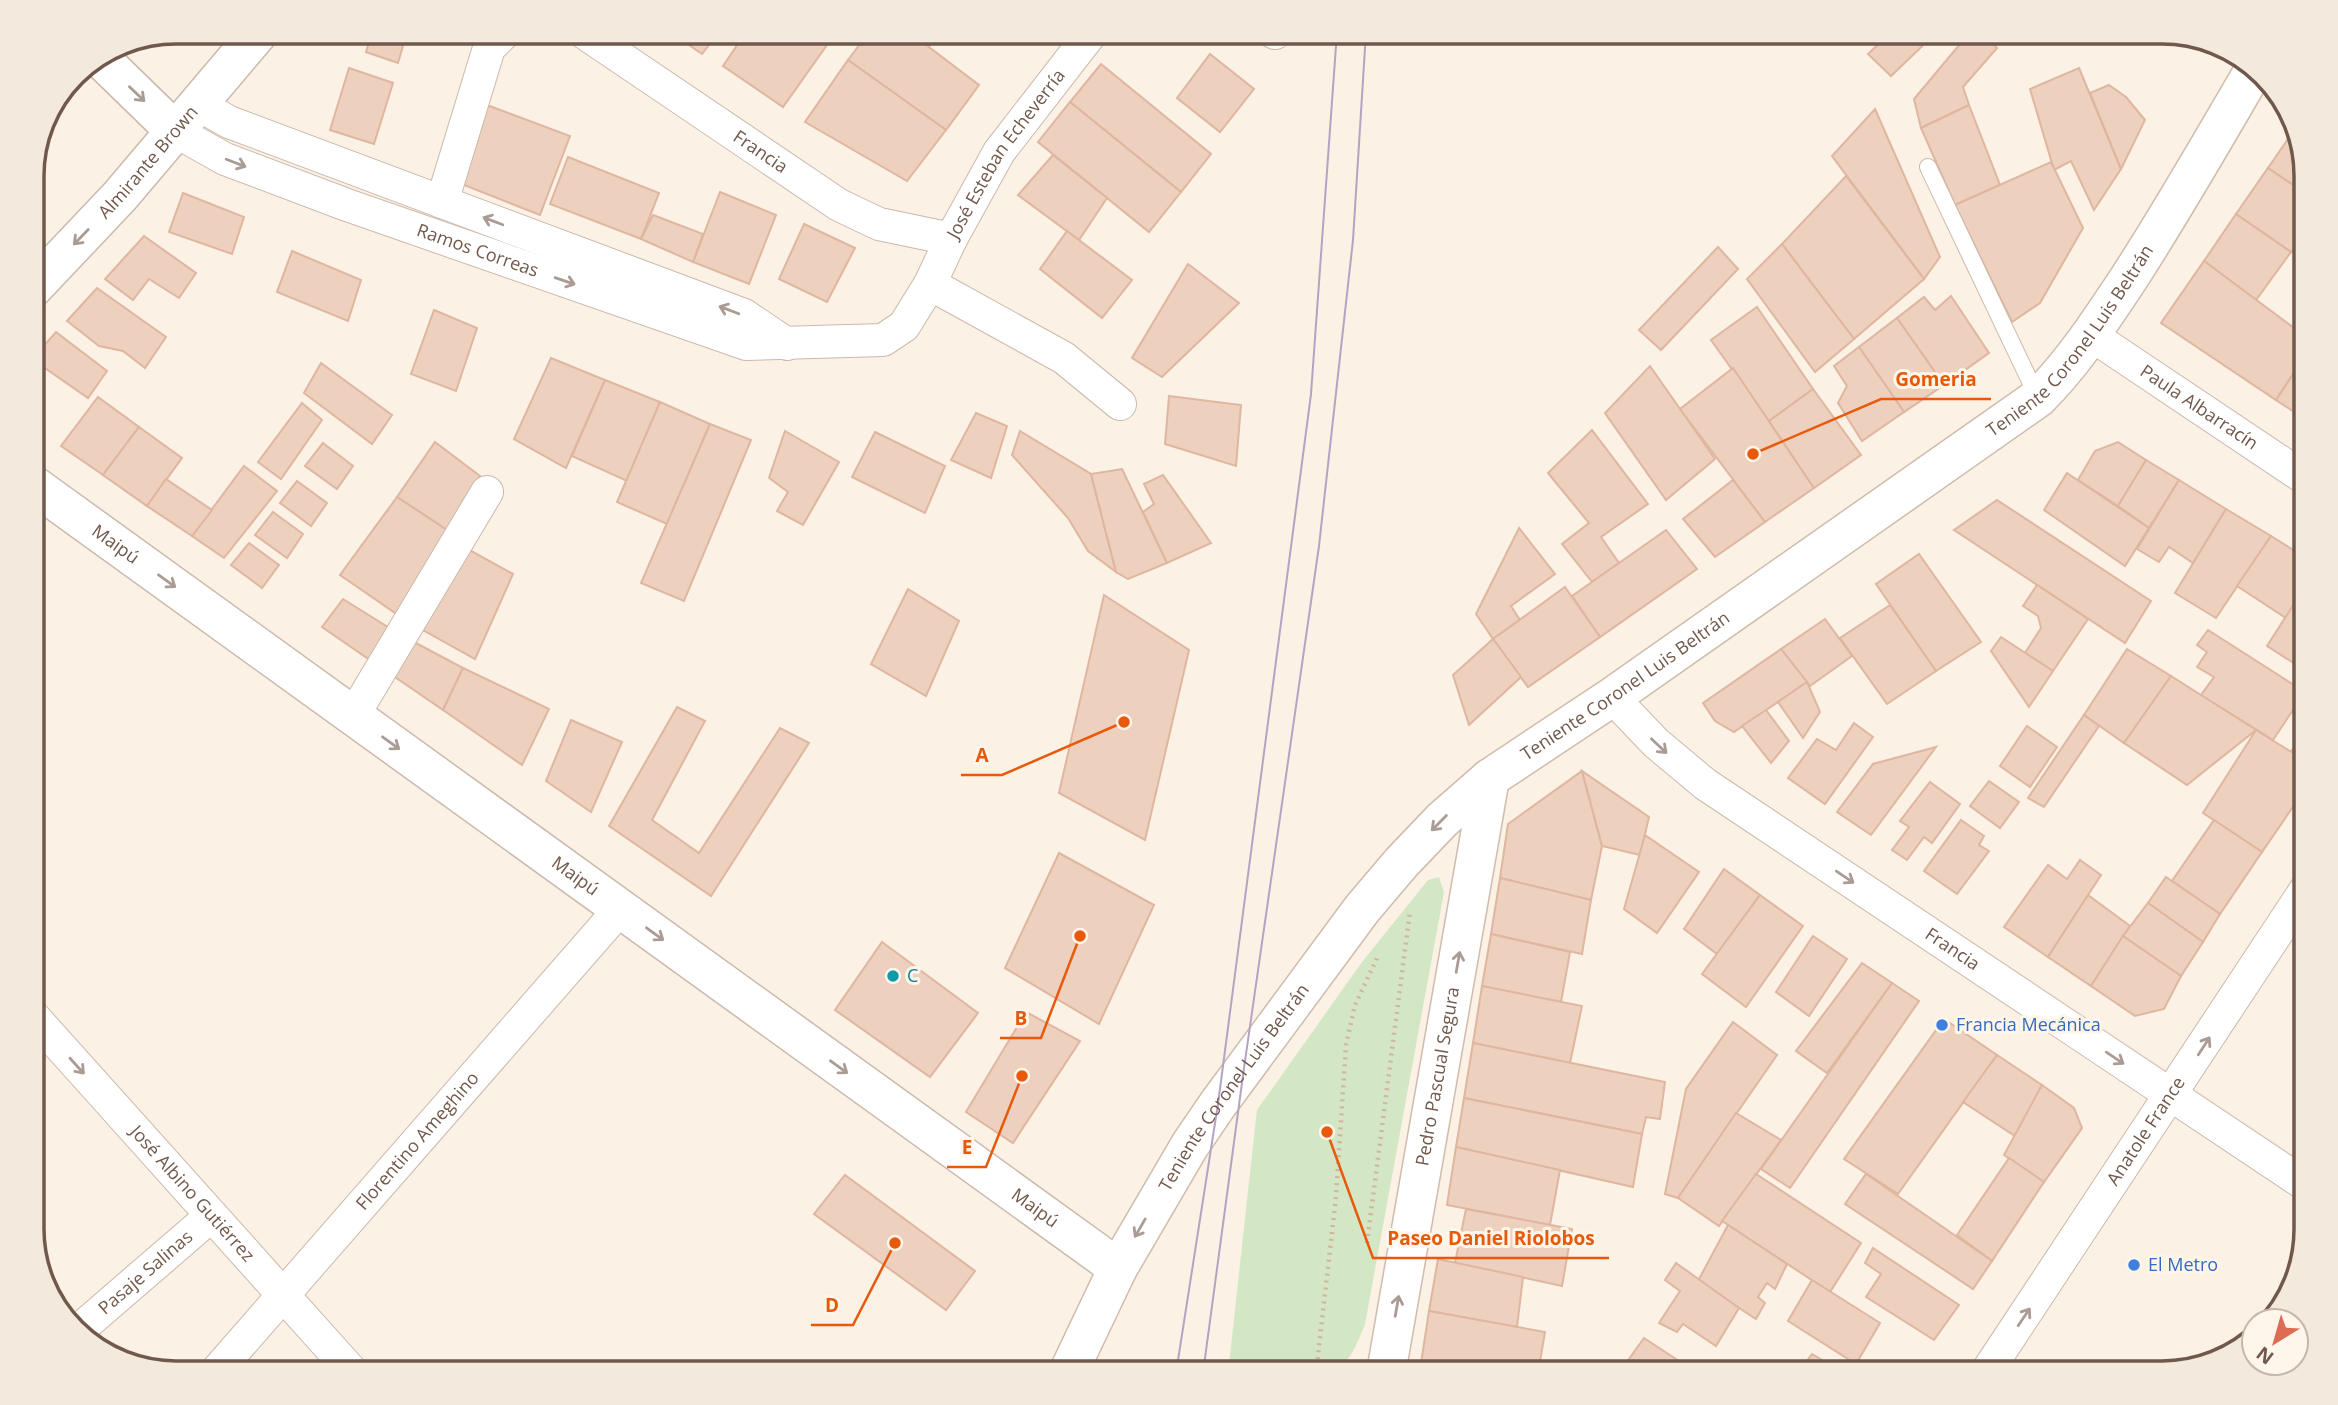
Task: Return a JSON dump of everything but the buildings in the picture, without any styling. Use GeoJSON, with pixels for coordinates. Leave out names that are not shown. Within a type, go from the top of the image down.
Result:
{"type":"FeatureCollection","features":[{"type":"Feature","properties":{"kind":"main road","name":"Almirante Brown"},"geometry":{"type":"LineString","coordinates":[[44,276],[120,196],[249,44]]}},
{"type":"Feature","properties":{"kind":"main road"},"geometry":{"type":"LineString","coordinates":[[107,63],[187,118]]}},
{"type":"Feature","properties":{"kind":"main road","name":"Teniente Coronel Luis Beltrán"},"geometry":{"type":"LineString","coordinates":[[1079,1361],[1118,1268],[1190,1145],[1329,952],[1401,863],[1465,797],[1490,778],[1612,696],[2038,398],[2058,378],[2091,335],[2149,247],[2250,77]]}},
{"type":"Feature","properties":{"kind":"main road","name":"Maipú"},"geometry":{"type":"LineString","coordinates":[[44,493],[1118,1268]]}},
{"type":"Feature","properties":{"kind":"main road","name":"Pedro Pascual Segura"},"geometry":{"type":"LineString","coordinates":[[1388,1361],[1490,778]]}},
{"type":"Feature","properties":{"kind":"street"},"geometry":{"type":"LineString","coordinates":[[442,202],[489,48],[493,44]]}},
{"type":"Feature","properties":{"kind":"street","name":"Francia"},"geometry":{"type":"LineString","coordinates":[[601,44],[839,205],[878,224],[951,239]]}},
{"type":"Feature","properties":{"kind":"street","name":"José Esteban Echeverría"},"geometry":{"type":"LineString","coordinates":[[930,284],[951,239],[999,152],[1083,44]]}},
{"type":"Feature","properties":{"kind":"street","name":"Ramos Correas"},"geometry":{"type":"LineString","coordinates":[[187,118],[229,122],[744,315],[788,344]]}},
{"type":"Feature","properties":{"kind":"street","name":"Ramos Correas"},"geometry":{"type":"LineString","coordinates":[[187,118],[225,159],[346,205],[746,344],[883,340],[904,326],[930,284]]}},
{"type":"Feature","properties":{"kind":"street"},"geometry":{"type":"LineString","coordinates":[[930,284],[1064,358],[1120,404]]}},
{"type":"Feature","properties":{"kind":"street","name":"Paula Albarracín"},"geometry":{"type":"LineString","coordinates":[[2091,335],[2294,470]]}},
{"type":"Feature","properties":{"kind":"street"},"geometry":{"type":"LineString","coordinates":[[353,716],[487,492]]}},
{"type":"Feature","properties":{"kind":"street","name":"Francia"},"geometry":{"type":"LineString","coordinates":[[1612,696],[1656,743],[1705,784],[2294,1177]]}},
{"type":"Feature","properties":{"kind":"street","name":"Anatole France"},"geometry":{"type":"LineString","coordinates":[[1995,1361],[2294,907]]}},
{"type":"Feature","properties":{"kind":"street","name":"Florentino Ameghino"},"geometry":{"type":"LineString","coordinates":[[226,1361],[620,908]]}},
{"type":"Feature","properties":{"kind":"street","name":"José Albino Gutiérrez"},"geometry":{"type":"LineString","coordinates":[[44,1028],[342,1361]]}},
{"type":"Feature","properties":{"kind":"street","name":"Pasaje Salinas"},"geometry":{"type":"LineString","coordinates":[[85,1325],[211,1216]]}},
{"type":"Feature","properties":{"kind":"lane"},"geometry":{"type":"LineString","coordinates":[[1928,167],[2038,398]]}},
{"type":"Feature","properties":{"kind":"path"},"geometry":{"type":"LineString","coordinates":[[1366,1249],[1411,903],[1410,889],[1401,863]]}},
{"type":"Feature","properties":{"kind":"path"},"geometry":{"type":"LineString","coordinates":[[1317,1361],[1335,1197],[1346,1045],[1355,1005],[1380,953]]}},
{"type":"Feature","properties":{"kind":"green space"},"geometry":{"type":"Polygon","coordinates":[[[1439,877],[1444,892],[1365,1324],[1346,1361],[1229,1361],[1257,1110],[1362,962],[1428,880],[1439,877]]]}},
{"type":"Feature","properties":{"kind":"tram line"},"geometry":{"type":"LineString","coordinates":[[1178,1361],[1218,1104],[1311,394],[1336,44]]}},
{"type":"Feature","properties":{"kind":"tram line"},"geometry":{"type":"LineString","coordinates":[[1205,1361],[1319,546],[1353,240],[1365,44]]}},
{"type":"Feature","properties":{"kind":"place","name":"Gomeria"},"geometry":{"type":"Point","coordinates":[1753,454]}},
{"type":"Feature","properties":{"kind":"place","name":"A"},"geometry":{"type":"Point","coordinates":[1124,722]}},
{"type":"Feature","properties":{"kind":"place","name":"B"},"geometry":{"type":"Point","coordinates":[1080,936]}},
{"type":"Feature","properties":{"kind":"place","name":"C"},"geometry":{"type":"Point","coordinates":[893,976]}},
{"type":"Feature","properties":{"kind":"place","name":"Francia Mecánica"},"geometry":{"type":"Point","coordinates":[1942,1025]}},
{"type":"Feature","properties":{"kind":"place","name":"E"},"geometry":{"type":"Point","coordinates":[1022,1076]}},
{"type":"Feature","properties":{"kind":"place","name":"Paseo Daniel Riolobos"},"geometry":{"type":"Point","coordinates":[1327,1132]}},
{"type":"Feature","properties":{"kind":"place","name":"D"},"geometry":{"type":"Point","coordinates":[895,1243]}},
{"type":"Feature","properties":{"kind":"place","name":"El Metro"},"geometry":{"type":"Point","coordinates":[2134,1265]}}]}
